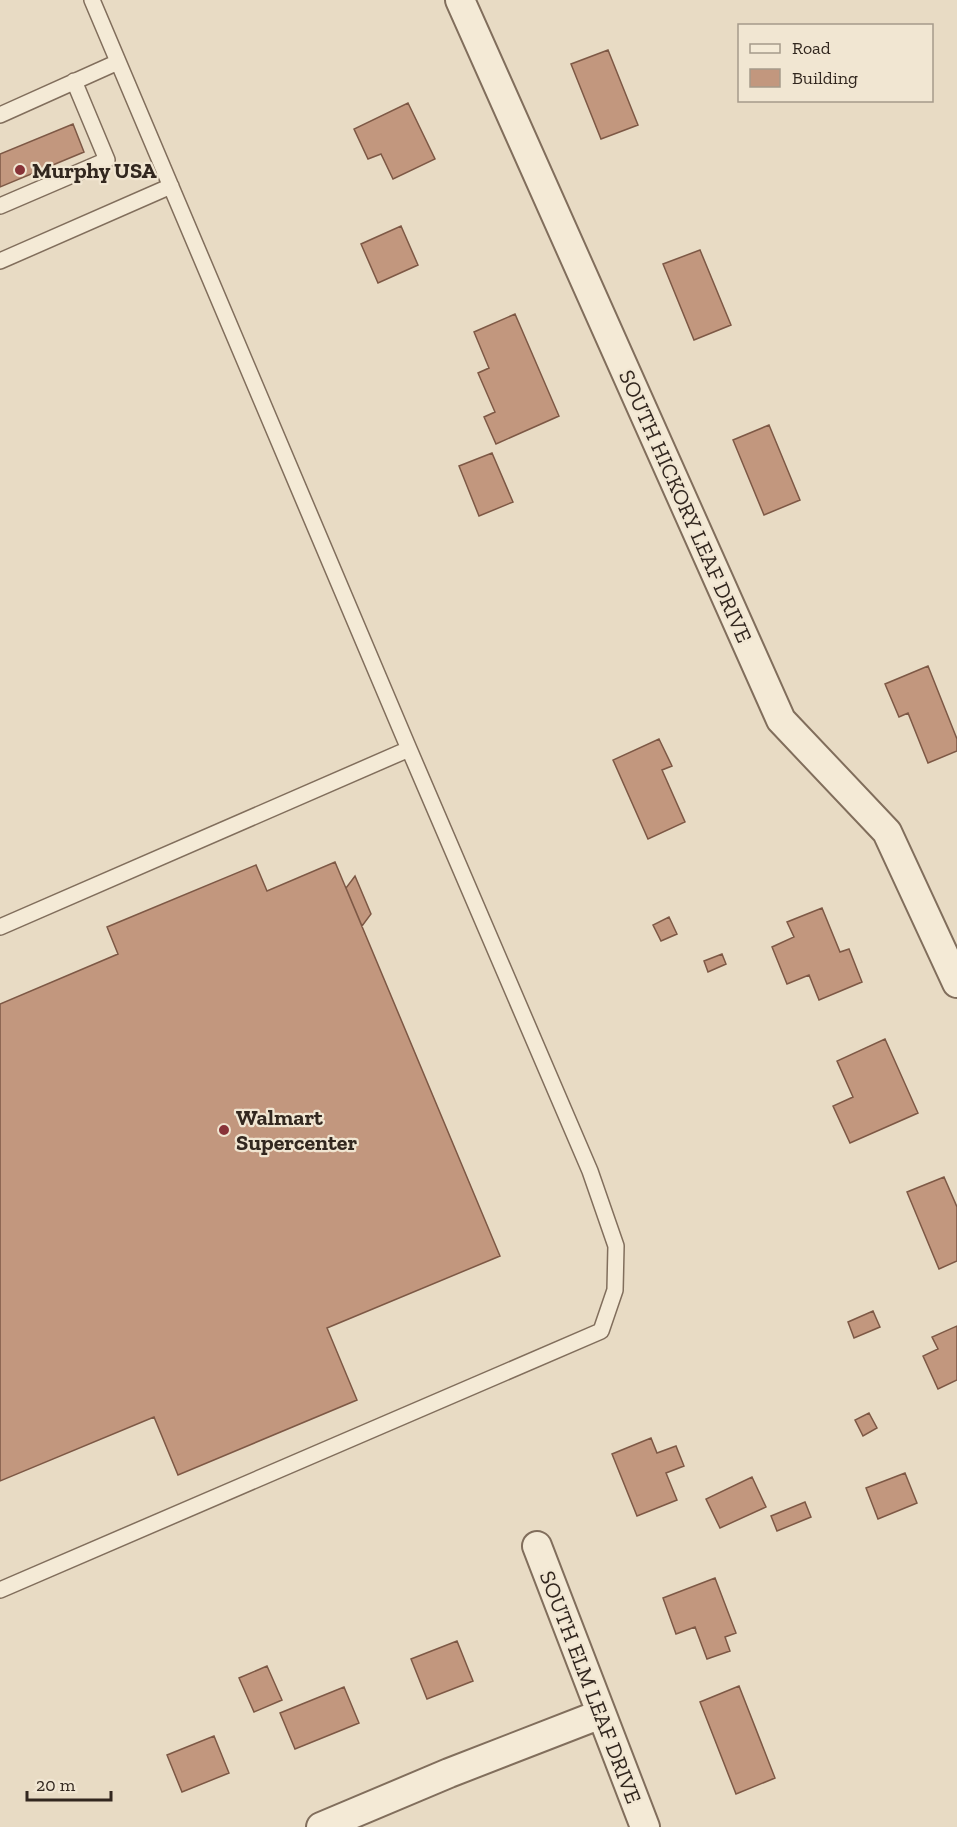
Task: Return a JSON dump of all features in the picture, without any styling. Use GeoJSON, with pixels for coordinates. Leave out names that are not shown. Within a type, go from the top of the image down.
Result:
{"type":"FeatureCollection","features":[{"type":"Feature","properties":{"kind":"street","name":"SOUTH HICKORY LEAF DRIVE"},"geometry":{"type":"LineString","coordinates":[[460,0],[781,720],[887,832],[957,983]]}},
{"type":"Feature","properties":{"kind":"street","name":"SOUTH ELM LEAF DRIVE"},"geometry":{"type":"LineString","coordinates":[[537,1546],[645,1827]]}},
{"type":"Feature","properties":{"kind":"street"},"geometry":{"type":"LineString","coordinates":[[321,1827],[449,1773],[601,1714]]}},
{"type":"Feature","properties":{"kind":"lane"},"geometry":{"type":"LineString","coordinates":[[0,1590],[601,1331],[615,1290],[616,1246],[590,1171],[92,0]]}},
{"type":"Feature","properties":{"kind":"lane"},"geometry":{"type":"LineString","coordinates":[[0,114],[118,62]]}},
{"type":"Feature","properties":{"kind":"lane"},"geometry":{"type":"LineString","coordinates":[[0,206],[107,160],[74,81]]}},
{"type":"Feature","properties":{"kind":"lane"},"geometry":{"type":"LineString","coordinates":[[0,261],[171,186]]}},
{"type":"Feature","properties":{"kind":"lane"},"geometry":{"type":"LineString","coordinates":[[0,927],[409,749]]}},
{"type":"Feature","properties":{"kind":"building"},"geometry":{"type":"Polygon","coordinates":[[[608,50],[638,125],[601,139],[571,64],[608,50]]]}},
{"type":"Feature","properties":{"kind":"building"},"geometry":{"type":"Polygon","coordinates":[[[408,103],[435,159],[393,179],[381,154],[368,159],[354,129],[408,103]]]}},
{"type":"Feature","properties":{"kind":"building","name":"Murphy USA"},"geometry":{"type":"Polygon","coordinates":[[[73,124],[84,152],[0,187],[0,154],[73,124]]]}},
{"type":"Feature","properties":{"kind":"building"},"geometry":{"type":"Polygon","coordinates":[[[401,226],[418,265],[378,283],[361,244],[401,226]]]}},
{"type":"Feature","properties":{"kind":"building"},"geometry":{"type":"Polygon","coordinates":[[[700,250],[731,325],[694,340],[663,264],[700,250]]]}},
{"type":"Feature","properties":{"kind":"building"},"geometry":{"type":"Polygon","coordinates":[[[515,314],[559,416],[496,444],[484,417],[495,412],[478,373],[489,368],[474,332],[515,314]]]}},
{"type":"Feature","properties":{"kind":"building"},"geometry":{"type":"Polygon","coordinates":[[[769,425],[800,500],[764,515],[733,440],[769,425]]]}},
{"type":"Feature","properties":{"kind":"building"},"geometry":{"type":"Polygon","coordinates":[[[492,453],[513,502],[479,516],[459,466],[492,453]]]}},
{"type":"Feature","properties":{"kind":"building"},"geometry":{"type":"Polygon","coordinates":[[[928,666],[957,739],[957,751],[928,763],[908,713],[899,717],[885,684],[928,666]]]}},
{"type":"Feature","properties":{"kind":"building"},"geometry":{"type":"Polygon","coordinates":[[[659,739],[672,766],[662,770],[685,822],[648,839],[613,760],[659,739]]]}},
{"type":"Feature","properties":{"kind":"building","name":"Walmart Supercenter"},"geometry":{"type":"Polygon","coordinates":[[[335,862],[500,1256],[327,1328],[357,1400],[178,1475],[154,1417],[0,1481],[0,1004],[118,954],[107,927],[256,865],[267,891],[335,862]]]}},
{"type":"Feature","properties":{"kind":"building"},"geometry":{"type":"Polygon","coordinates":[[[355,876],[371,914],[362,926],[346,888],[355,876]]]}},
{"type":"Feature","properties":{"kind":"building"},"geometry":{"type":"Polygon","coordinates":[[[822,908],[840,952],[849,949],[862,982],[819,1000],[809,975],[787,984],[772,947],[794,937],[787,922],[822,908]]]}},
{"type":"Feature","properties":{"kind":"building"},"geometry":{"type":"Polygon","coordinates":[[[669,917],[677,934],[661,941],[653,925],[669,917]]]}},
{"type":"Feature","properties":{"kind":"building"},"geometry":{"type":"Polygon","coordinates":[[[722,954],[726,964],[708,972],[704,961],[722,954]]]}},
{"type":"Feature","properties":{"kind":"building"},"geometry":{"type":"Polygon","coordinates":[[[885,1039],[918,1113],[850,1143],[833,1106],[853,1097],[837,1061],[885,1039]]]}},
{"type":"Feature","properties":{"kind":"building"},"geometry":{"type":"Polygon","coordinates":[[[944,1177],[957,1207],[957,1261],[939,1269],[907,1192],[944,1177]]]}},
{"type":"Feature","properties":{"kind":"building"},"geometry":{"type":"Polygon","coordinates":[[[873,1311],[880,1327],[854,1338],[848,1322],[873,1311]]]}},
{"type":"Feature","properties":{"kind":"building"},"geometry":{"type":"Polygon","coordinates":[[[957,1326],[957,1380],[938,1389],[923,1356],[938,1349],[932,1337],[957,1326]]]}},
{"type":"Feature","properties":{"kind":"building"},"geometry":{"type":"Polygon","coordinates":[[[869,1413],[877,1428],[863,1436],[855,1420],[869,1413]]]}},
{"type":"Feature","properties":{"kind":"building"},"geometry":{"type":"Polygon","coordinates":[[[651,1438],[657,1453],[676,1446],[684,1466],[666,1473],[677,1500],[637,1516],[612,1454],[651,1438]]]}},
{"type":"Feature","properties":{"kind":"building"},"geometry":{"type":"Polygon","coordinates":[[[905,1473],[917,1503],[878,1519],[866,1488],[905,1473]]]}},
{"type":"Feature","properties":{"kind":"building"},"geometry":{"type":"Polygon","coordinates":[[[752,1477],[766,1507],[720,1528],[706,1499],[752,1477]]]}},
{"type":"Feature","properties":{"kind":"building"},"geometry":{"type":"Polygon","coordinates":[[[805,1502],[811,1517],[777,1531],[771,1516],[805,1502]]]}},
{"type":"Feature","properties":{"kind":"building"},"geometry":{"type":"Polygon","coordinates":[[[715,1578],[736,1633],[725,1637],[730,1651],[707,1659],[695,1627],[676,1634],[663,1598],[715,1578]]]}},
{"type":"Feature","properties":{"kind":"building"},"geometry":{"type":"Polygon","coordinates":[[[457,1641],[473,1681],[427,1699],[411,1659],[457,1641]]]}},
{"type":"Feature","properties":{"kind":"building"},"geometry":{"type":"Polygon","coordinates":[[[267,1666],[282,1700],[254,1712],[239,1678],[267,1666]]]}},
{"type":"Feature","properties":{"kind":"building"},"geometry":{"type":"Polygon","coordinates":[[[739,1686],[775,1778],[736,1794],[700,1702],[739,1686]]]}},
{"type":"Feature","properties":{"kind":"building"},"geometry":{"type":"Polygon","coordinates":[[[344,1687],[359,1723],[295,1749],[280,1713],[344,1687]]]}},
{"type":"Feature","properties":{"kind":"building"},"geometry":{"type":"Polygon","coordinates":[[[214,1736],[229,1773],[182,1792],[167,1755],[214,1736]]]}},
{"type":"Feature","properties":{"kind":"place","name":"Murphy USA"},"geometry":{"type":"Point","coordinates":[20,170]}},
{"type":"Feature","properties":{"kind":"place","name":"Walmart Supercenter"},"geometry":{"type":"Point","coordinates":[224,1130]}}]}
